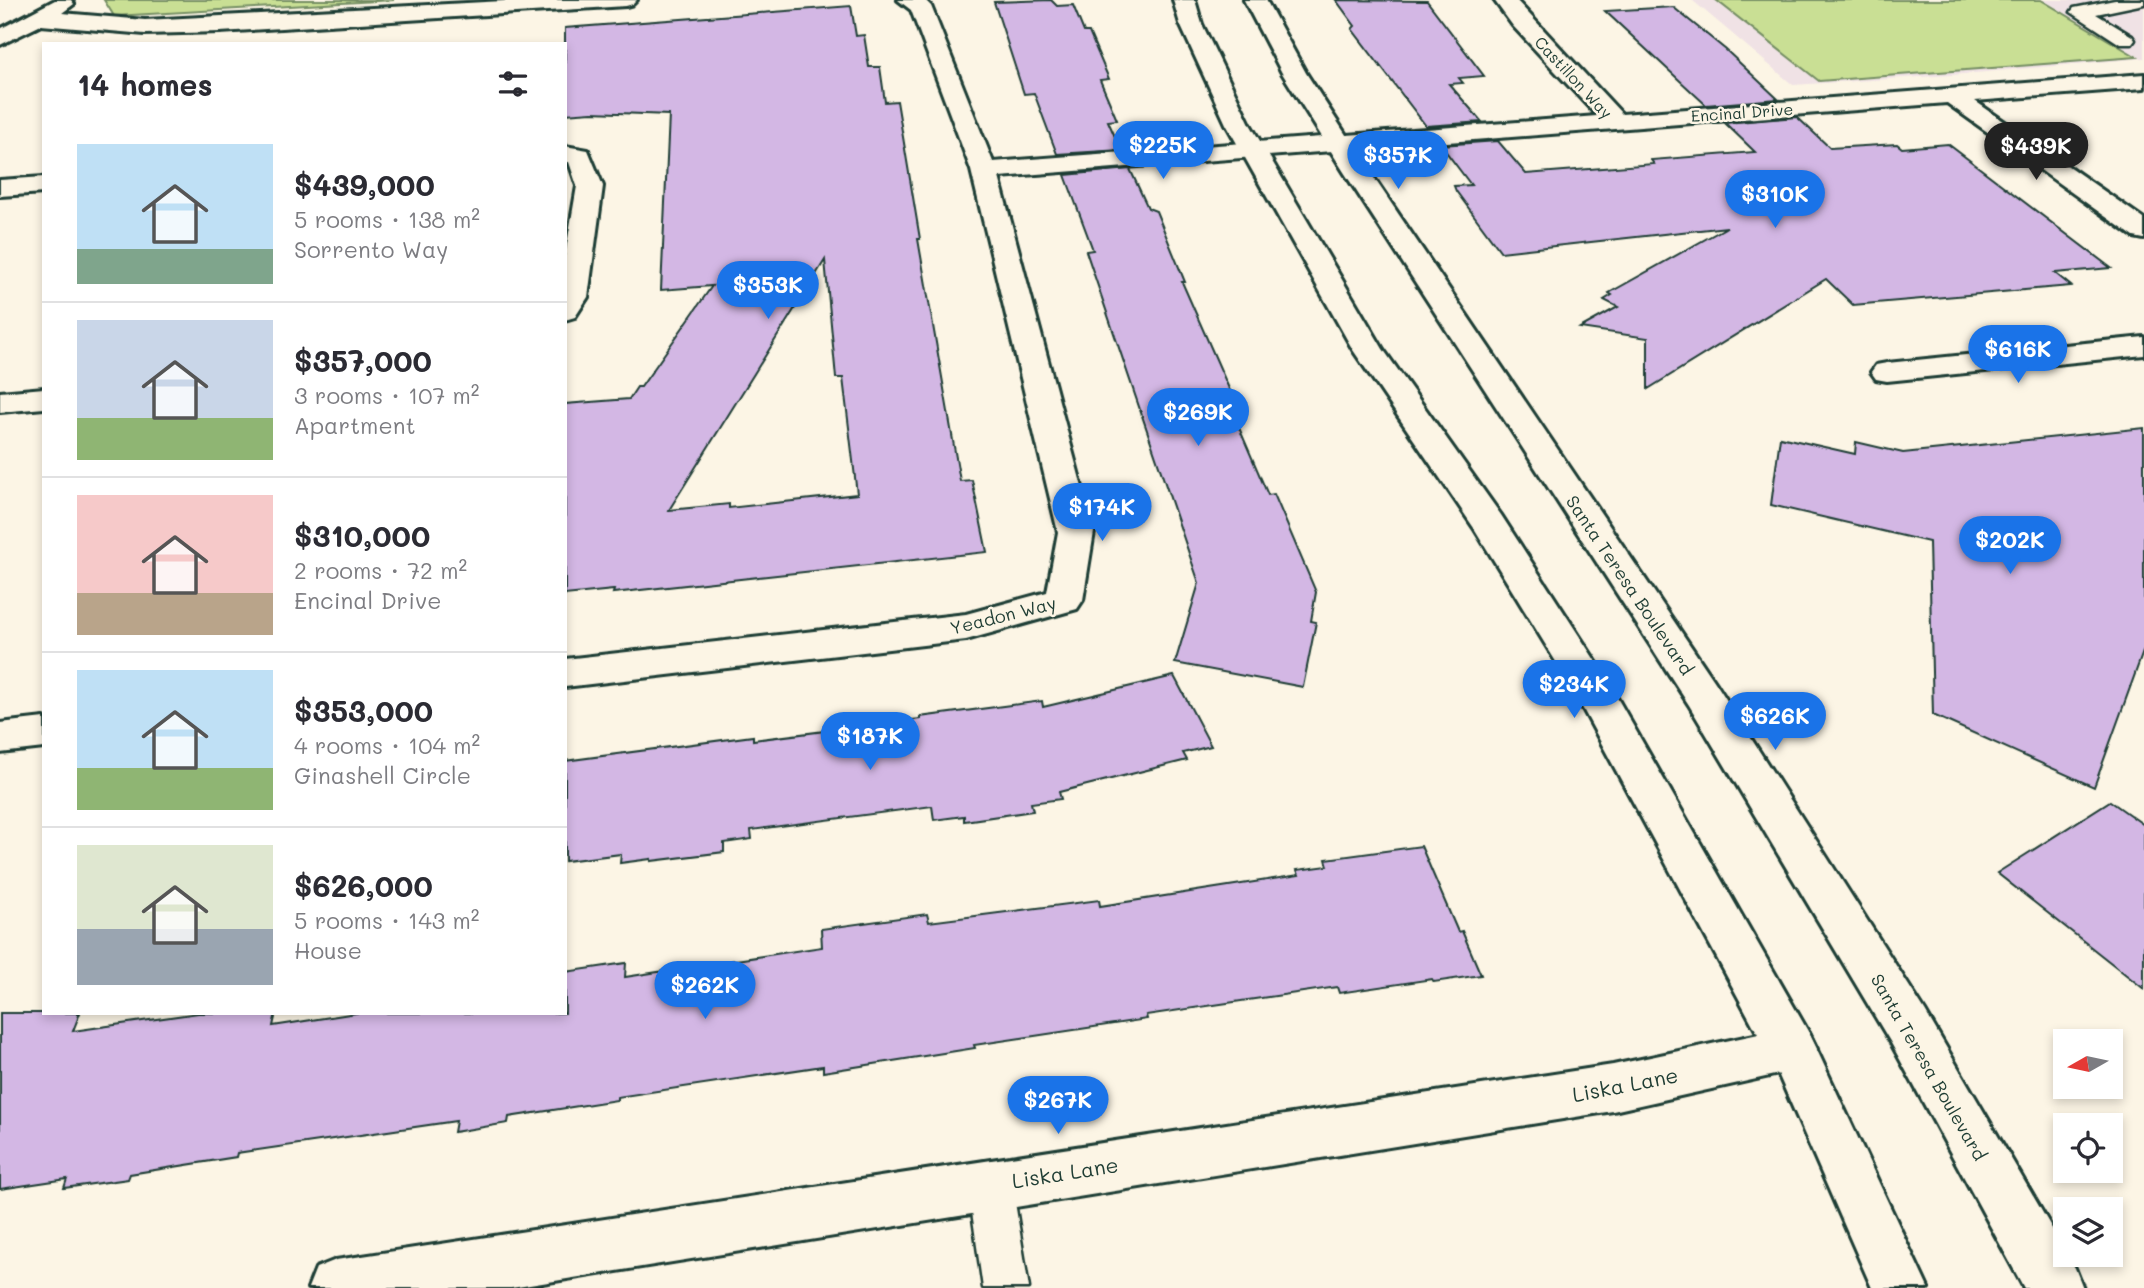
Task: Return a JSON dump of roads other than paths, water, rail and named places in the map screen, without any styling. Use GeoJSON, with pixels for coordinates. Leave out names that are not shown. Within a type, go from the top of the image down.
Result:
{"type":"FeatureCollection","features":[{"type":"Feature","properties":{"kind":"street"},"geometry":{"type":"LineString","coordinates":[[0,38],[71,0]]}},
{"type":"Feature","properties":{"kind":"street"},"geometry":{"type":"LineString","coordinates":[[40,18],[145,27],[220,25],[626,0]]}},
{"type":"Feature","properties":{"kind":"street","name":"Yeadon Way"},"geometry":{"type":"LineString","coordinates":[[567,673],[967,627],[1064,600],[1076,532],[984,170],[920,6],[909,0]]}},
{"type":"Feature","properties":{"kind":"street"},"geometry":{"type":"LineString","coordinates":[[1184,0],[1191,24],[1253,151],[1368,350],[1489,523],[1586,678],[1793,1049],[1900,1288]]}},
{"type":"Feature","properties":{"kind":"street","name":"Santa Teresa Boulevard"},"geometry":{"type":"LineString","coordinates":[[1255,0],[1294,73],[1339,144],[1710,707],[1908,1027],[2055,1288]]}},
{"type":"Feature","properties":{"kind":"street","name":"Castillon Way"},"geometry":{"type":"LineString","coordinates":[[1505,0],[1521,21],[1616,122]]}},
{"type":"Feature","properties":{"kind":"street","name":"Encinal Drive"},"geometry":{"type":"LineString","coordinates":[[984,170],[2144,81]]}},
{"type":"Feature","properties":{"kind":"street"},"geometry":{"type":"LineString","coordinates":[[1952,96],[2144,231]]}},
{"type":"Feature","properties":{"kind":"street"},"geometry":{"type":"LineString","coordinates":[[567,154],[579,155],[590,186],[573,297],[567,308]]}},
{"type":"Feature","properties":{"kind":"street"},"geometry":{"type":"LineString","coordinates":[[0,188],[42,185]]}},
{"type":"Feature","properties":{"kind":"street"},"geometry":{"type":"LineString","coordinates":[[1887,372],[2144,346]]}},
{"type":"Feature","properties":{"kind":"street"},"geometry":{"type":"LineString","coordinates":[[0,402],[42,398]]}},
{"type":"Feature","properties":{"kind":"street"},"geometry":{"type":"LineString","coordinates":[[0,738],[42,733]]}},
{"type":"Feature","properties":{"kind":"street","name":"Liska Lane"},"geometry":{"type":"LineString","coordinates":[[335,1288],[1613,1088],[1793,1049]]}},
{"type":"Feature","properties":{"kind":"lane"},"geometry":{"type":"LineString","coordinates":[[2141,0],[2080,12],[2135,38],[2144,51]]}},
{"type":"Feature","properties":{"kind":"lane"},"geometry":{"type":"LineString","coordinates":[[990,1184],[1006,1288]]}}]}
